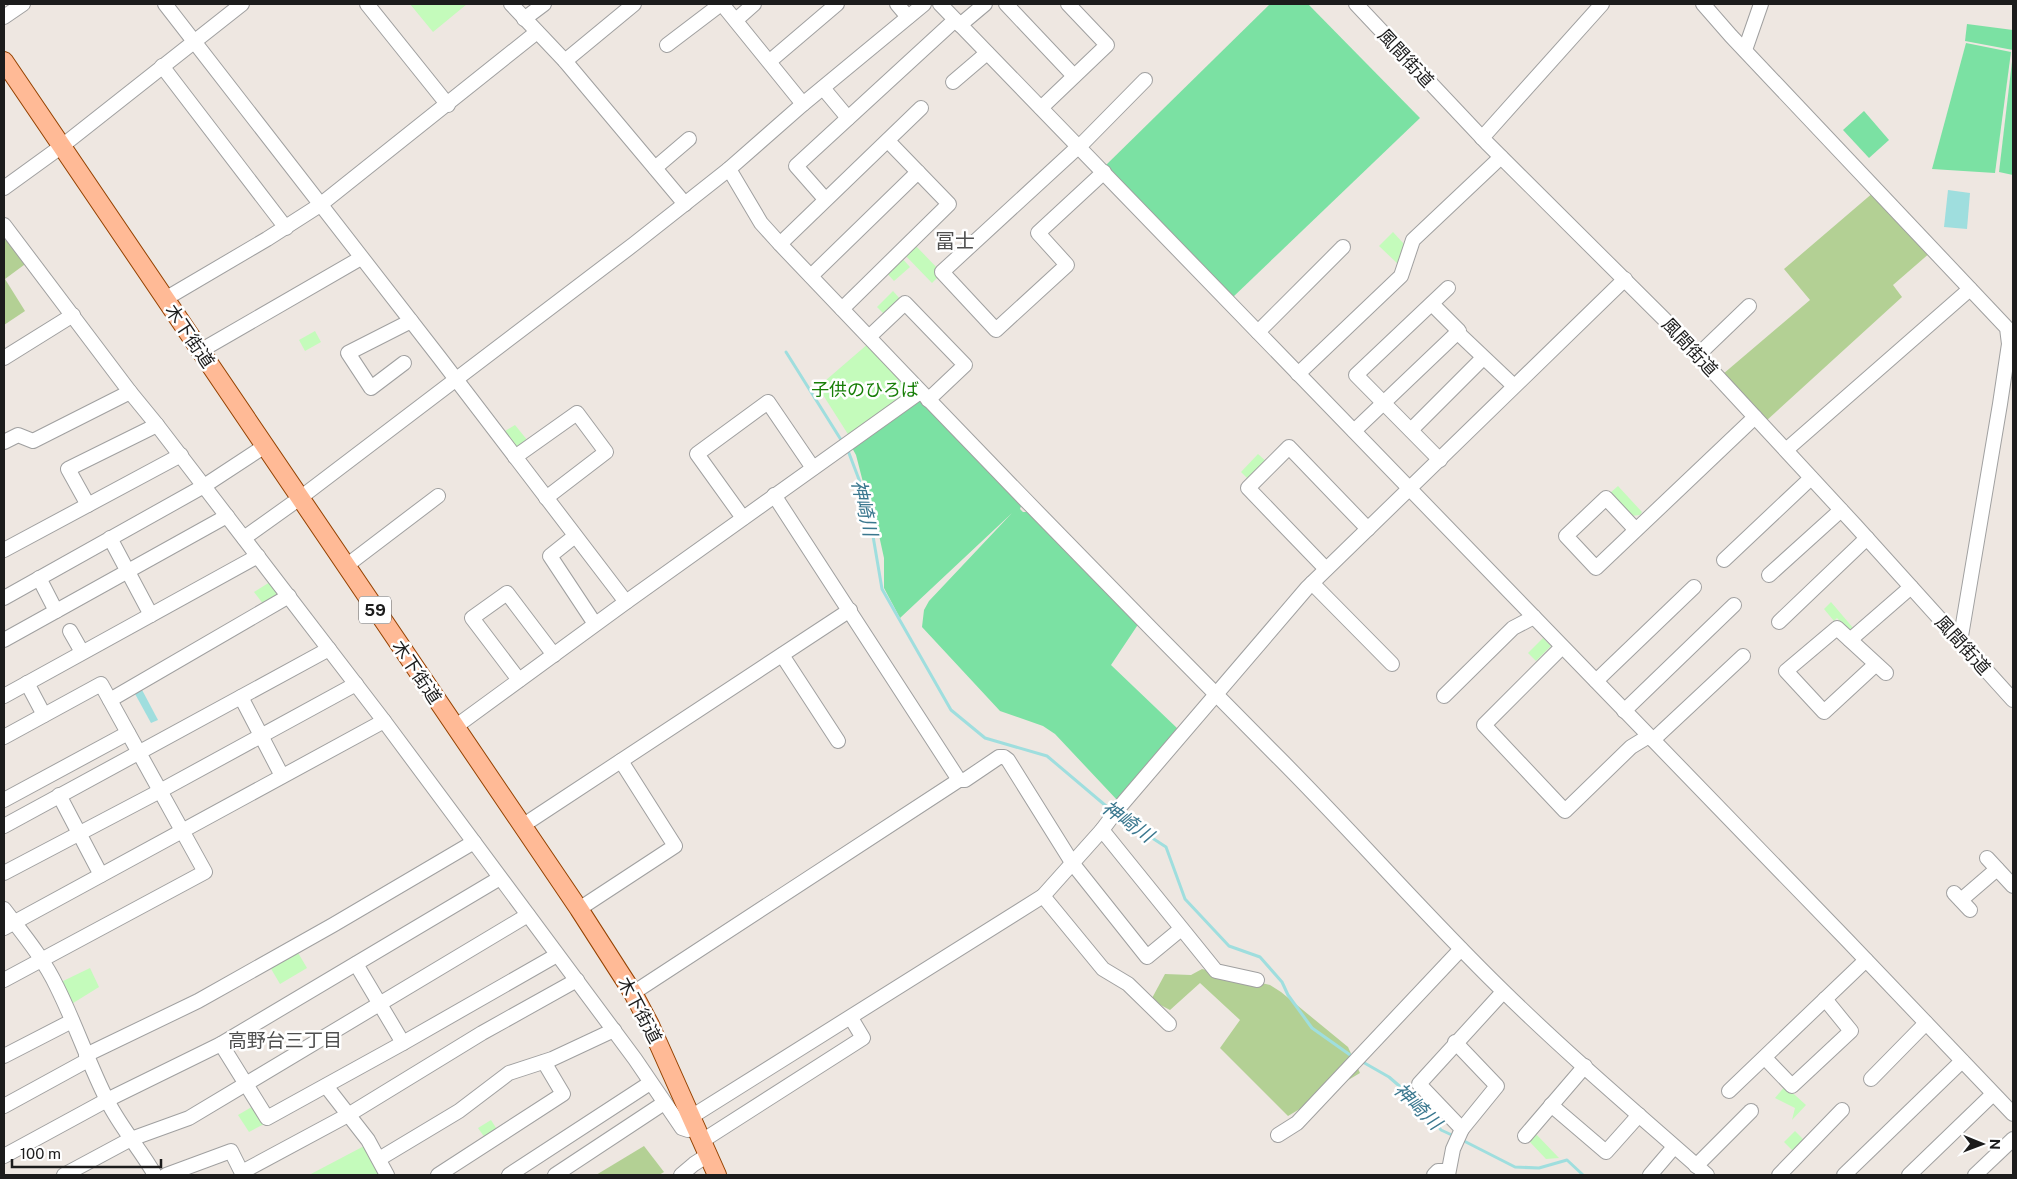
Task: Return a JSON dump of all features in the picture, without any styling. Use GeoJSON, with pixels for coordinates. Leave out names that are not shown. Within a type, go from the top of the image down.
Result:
{"type":"FeatureCollection","features":[{"type":"Feature","properties":{"kind":"main road","name":"木下街道"},"geometry":{"type":"LineString","coordinates":[[4,60],[579,909],[633,993],[650,1026],[717,1175]]}},
{"type":"Feature","properties":{"kind":"street"},"geometry":{"type":"LineString","coordinates":[[4,17],[23,4]]}},
{"type":"Feature","properties":{"kind":"street"},"geometry":{"type":"LineString","coordinates":[[165,4],[626,602]]}},
{"type":"Feature","properties":{"kind":"street"},"geometry":{"type":"LineString","coordinates":[[4,188],[62,146],[242,4]]}},
{"type":"Feature","properties":{"kind":"street"},"geometry":{"type":"LineString","coordinates":[[367,4],[448,105]]}},
{"type":"Feature","properties":{"kind":"street"},"geometry":{"type":"LineString","coordinates":[[511,4],[565,61],[685,204]]}},
{"type":"Feature","properties":{"kind":"street"},"geometry":{"type":"LineString","coordinates":[[524,19],[544,4]]}},
{"type":"Feature","properties":{"kind":"street"},"geometry":{"type":"LineString","coordinates":[[565,61],[634,4]]}},
{"type":"Feature","properties":{"kind":"street"},"geometry":{"type":"LineString","coordinates":[[668,46],[721,4],[770,61],[803,104]]}},
{"type":"Feature","properties":{"kind":"street"},"geometry":{"type":"LineString","coordinates":[[736,20],[754,4]]}},
{"type":"Feature","properties":{"kind":"street"},"geometry":{"type":"LineString","coordinates":[[770,61],[838,4]]}},
{"type":"Feature","properties":{"kind":"street"},"geometry":{"type":"LineString","coordinates":[[896,4],[908,17]]}},
{"type":"Feature","properties":{"kind":"street"},"geometry":{"type":"LineString","coordinates":[[244,538],[456,380],[685,204],[924,4]]}},
{"type":"Feature","properties":{"kind":"street"},"geometry":{"type":"LineString","coordinates":[[940,4],[2013,1114]]}},
{"type":"Feature","properties":{"kind":"street"},"geometry":{"type":"LineString","coordinates":[[826,199],[796,166],[958,22],[985,4]]}},
{"type":"Feature","properties":{"kind":"street"},"geometry":{"type":"LineString","coordinates":[[1006,4],[1074,76]]}},
{"type":"Feature","properties":{"kind":"street"},"geometry":{"type":"LineString","coordinates":[[1041,108],[1106,45],[1068,4]]}},
{"type":"Feature","properties":{"kind":"street","name":"風間街道"},"geometry":{"type":"LineString","coordinates":[[1356,4],[1482,138],[1625,279],[1698,355],[2013,700]]}},
{"type":"Feature","properties":{"kind":"street"},"geometry":{"type":"LineString","coordinates":[[1482,138],[1602,4]]}},
{"type":"Feature","properties":{"kind":"street"},"geometry":{"type":"LineString","coordinates":[[1703,4],[2007,328],[2009,344],[1960,642]]}},
{"type":"Feature","properties":{"kind":"street"},"geometry":{"type":"LineString","coordinates":[[1745,50],[1761,4]]}},
{"type":"Feature","properties":{"kind":"street"},"geometry":{"type":"LineString","coordinates":[[165,299],[286,228],[320,205],[448,105],[537,32]]}},
{"type":"Feature","properties":{"kind":"street"},"geometry":{"type":"LineString","coordinates":[[953,82],[987,52]]}},
{"type":"Feature","properties":{"kind":"street"},"geometry":{"type":"LineString","coordinates":[[162,66],[286,228]]}},
{"type":"Feature","properties":{"kind":"street"},"geometry":{"type":"LineString","coordinates":[[1104,172],[1038,233],[1067,265],[996,330],[942,272],[1079,146],[1145,80]]}},
{"type":"Feature","properties":{"kind":"street"},"geometry":{"type":"LineString","coordinates":[[823,88],[848,118]]}},
{"type":"Feature","properties":{"kind":"street"},"geometry":{"type":"LineString","coordinates":[[780,244],[921,108]]}},
{"type":"Feature","properties":{"kind":"street"},"geometry":{"type":"LineString","coordinates":[[655,168],[689,139]]}},
{"type":"Feature","properties":{"kind":"street"},"geometry":{"type":"LineString","coordinates":[[842,309],[949,204],[888,141]]}},
{"type":"Feature","properties":{"kind":"street"},"geometry":{"type":"LineString","coordinates":[[1298,374],[1401,276],[1413,240],[1501,157]]}},
{"type":"Feature","properties":{"kind":"street"},"geometry":{"type":"LineString","coordinates":[[729,169],[761,223],[780,244],[924,396],[1340,820],[1504,992],[1704,1173],[1751,1111]]}},
{"type":"Feature","properties":{"kind":"street"},"geometry":{"type":"LineString","coordinates":[[811,276],[918,172]]}},
{"type":"Feature","properties":{"kind":"street"},"geometry":{"type":"LineString","coordinates":[[4,224],[130,392],[181,455],[356,684],[614,1030],[682,1128],[699,1135]]}},
{"type":"Feature","properties":{"kind":"street"},"geometry":{"type":"LineString","coordinates":[[1258,332],[1343,247]]}},
{"type":"Feature","properties":{"kind":"street"},"geometry":{"type":"LineString","coordinates":[[200,351],[361,258]]}},
{"type":"Feature","properties":{"kind":"street"},"geometry":{"type":"LineString","coordinates":[[681,1175],[694,1164],[699,1135],[851,1018],[1043,896],[1073,864],[1312,583],[1625,279]]}},
{"type":"Feature","properties":{"kind":"street"},"geometry":{"type":"LineString","coordinates":[[1440,460],[1356,375],[1448,288]]}},
{"type":"Feature","properties":{"kind":"street"},"geometry":{"type":"LineString","coordinates":[[1786,450],[1970,289]]}},
{"type":"Feature","properties":{"kind":"street"},"geometry":{"type":"LineString","coordinates":[[455,727],[774,495],[924,396],[965,365],[905,303],[869,337]]}},
{"type":"Feature","properties":{"kind":"street"},"geometry":{"type":"LineString","coordinates":[[1432,304],[1461,328],[1483,358],[1514,386]]}},
{"type":"Feature","properties":{"kind":"street"},"geometry":{"type":"LineString","coordinates":[[1698,355],[1750,306]]}},
{"type":"Feature","properties":{"kind":"street"},"geometry":{"type":"LineString","coordinates":[[4,358],[73,315]]}},
{"type":"Feature","properties":{"kind":"street"},"geometry":{"type":"LineString","coordinates":[[404,363],[371,388],[348,354],[411,321]]}},
{"type":"Feature","properties":{"kind":"street"},"geometry":{"type":"LineString","coordinates":[[1354,431],[1461,328]]}},
{"type":"Feature","properties":{"kind":"street"},"geometry":{"type":"LineString","coordinates":[[1411,430],[1483,358]]}},
{"type":"Feature","properties":{"kind":"street"},"geometry":{"type":"LineString","coordinates":[[4,442],[18,435],[33,441],[130,392]]}},
{"type":"Feature","properties":{"kind":"street"},"geometry":{"type":"LineString","coordinates":[[743,518],[697,454],[768,402],[813,468]]}},
{"type":"Feature","properties":{"kind":"street"},"geometry":{"type":"LineString","coordinates":[[515,457],[577,413],[606,452],[546,498]]}},
{"type":"Feature","properties":{"kind":"street"},"geometry":{"type":"LineString","coordinates":[[1636,530],[1606,498],[1566,536],[1596,568],[1636,530],[1754,416]]}},
{"type":"Feature","properties":{"kind":"street"},"geometry":{"type":"LineString","coordinates":[[88,505],[68,469],[157,425]]}},
{"type":"Feature","properties":{"kind":"street"},"geometry":{"type":"LineString","coordinates":[[4,598],[204,486],[265,446]]}},
{"type":"Feature","properties":{"kind":"street"},"geometry":{"type":"LineString","coordinates":[[1326,569],[1248,488],[1289,447],[1368,529]]}},
{"type":"Feature","properties":{"kind":"street"},"geometry":{"type":"LineString","coordinates":[[5,545],[88,505],[181,455]]}},
{"type":"Feature","properties":{"kind":"street"},"geometry":{"type":"LineString","coordinates":[[1724,560],[1811,478]]}},
{"type":"Feature","properties":{"kind":"street"},"geometry":{"type":"LineString","coordinates":[[774,495],[959,780]]}},
{"type":"Feature","properties":{"kind":"street"},"geometry":{"type":"LineString","coordinates":[[346,566],[438,496]]}},
{"type":"Feature","properties":{"kind":"street"},"geometry":{"type":"LineString","coordinates":[[1769,575],[1841,510]]}},
{"type":"Feature","properties":{"kind":"street"},"geometry":{"type":"LineString","coordinates":[[4,640],[227,516]]}},
{"type":"Feature","properties":{"kind":"street"},"geometry":{"type":"LineString","coordinates":[[575,536],[550,556],[595,624]]}},
{"type":"Feature","properties":{"kind":"street"},"geometry":{"type":"LineString","coordinates":[[110,538],[151,615]]}},
{"type":"Feature","properties":{"kind":"street"},"geometry":{"type":"LineString","coordinates":[[1779,622],[1867,538]]}},
{"type":"Feature","properties":{"kind":"street"},"geometry":{"type":"LineString","coordinates":[[4,696],[258,556]]}},
{"type":"Feature","properties":{"kind":"street"},"geometry":{"type":"LineString","coordinates":[[40,578],[56,611]]}},
{"type":"Feature","properties":{"kind":"street"},"geometry":{"type":"LineString","coordinates":[[1312,583],[1392,664]]}},
{"type":"Feature","properties":{"kind":"street"},"geometry":{"type":"LineString","coordinates":[[1596,681],[1694,587]]}},
{"type":"Feature","properties":{"kind":"street"},"geometry":{"type":"LineString","coordinates":[[1850,640],[1911,587]]}},
{"type":"Feature","properties":{"kind":"street"},"geometry":{"type":"LineString","coordinates":[[519,680],[472,618],[507,593],[554,655]]}},
{"type":"Feature","properties":{"kind":"street"},"geometry":{"type":"LineString","coordinates":[[110,700],[289,596]]}},
{"type":"Feature","properties":{"kind":"street"},"geometry":{"type":"LineString","coordinates":[[1624,710],[1734,605]]}},
{"type":"Feature","properties":{"kind":"street"},"geometry":{"type":"LineString","coordinates":[[522,826],[850,610]]}},
{"type":"Feature","properties":{"kind":"street"},"geometry":{"type":"LineString","coordinates":[[1444,696],[1513,628],[1534,617]]}},
{"type":"Feature","properties":{"kind":"street"},"geometry":{"type":"LineString","coordinates":[[1837,628],[1850,640],[1881,668],[1824,712],[1786,671],[1837,628]]}},
{"type":"Feature","properties":{"kind":"street"},"geometry":{"type":"LineString","coordinates":[[70,631],[82,652]]}},
{"type":"Feature","properties":{"kind":"street"},"geometry":{"type":"LineString","coordinates":[[1562,647],[1484,725],[1562,814],[1631,747],[1651,738],[1743,656]]}},
{"type":"Feature","properties":{"kind":"street"},"geometry":{"type":"LineString","coordinates":[[4,826],[329,649]]}},
{"type":"Feature","properties":{"kind":"street"},"geometry":{"type":"LineString","coordinates":[[782,655],[838,741]]}},
{"type":"Feature","properties":{"kind":"street"},"geometry":{"type":"LineString","coordinates":[[27,683],[44,715]]}},
{"type":"Feature","properties":{"kind":"street"},"geometry":{"type":"LineString","coordinates":[[4,737],[101,684],[205,872],[4,980]]}},
{"type":"Feature","properties":{"kind":"street"},"geometry":{"type":"LineString","coordinates":[[4,873],[80,834],[356,684]]}},
{"type":"Feature","properties":{"kind":"street"},"geometry":{"type":"LineString","coordinates":[[241,697],[282,776]]}},
{"type":"Feature","properties":{"kind":"street"},"geometry":{"type":"LineString","coordinates":[[9,925],[384,722]]}},
{"type":"Feature","properties":{"kind":"street"},"geometry":{"type":"LineString","coordinates":[[4,800],[128,733]]}},
{"type":"Feature","properties":{"kind":"street"},"geometry":{"type":"LineString","coordinates":[[633,993],[959,780],[965,780],[999,757],[1004,757],[1008,760],[1073,864],[1147,957],[1181,929]]}},
{"type":"Feature","properties":{"kind":"street"},"geometry":{"type":"LineString","coordinates":[[579,909],[674,846],[621,761]]}},
{"type":"Feature","properties":{"kind":"street"},"geometry":{"type":"LineString","coordinates":[[59,795],[101,875]]}},
{"type":"Feature","properties":{"kind":"street"},"geometry":{"type":"LineString","coordinates":[[1102,830],[1216,971],[1256,980]]}},
{"type":"Feature","properties":{"kind":"street"},"geometry":{"type":"LineString","coordinates":[[4,1106],[87,1058],[198,1001],[334,925],[474,842]]}},
{"type":"Feature","properties":{"kind":"street"},"geometry":{"type":"LineString","coordinates":[[1987,858],[2013,886]]}},
{"type":"Feature","properties":{"kind":"street"},"geometry":{"type":"LineString","coordinates":[[1962,901],[1997,869]]}},
{"type":"Feature","properties":{"kind":"street"},"geometry":{"type":"LineString","coordinates":[[4,1156],[107,1100],[221,1044],[500,878]]}},
{"type":"Feature","properties":{"kind":"street"},"geometry":{"type":"LineString","coordinates":[[1043,896],[1104,969],[1128,984],[1170,1024]]}},
{"type":"Feature","properties":{"kind":"street"},"geometry":{"type":"LineString","coordinates":[[4,909],[9,925],[42,959],[57,987],[87,1058],[117,1119],[156,1175]]}},
{"type":"Feature","properties":{"kind":"street"},"geometry":{"type":"LineString","coordinates":[[64,1175],[131,1139],[189,1118],[528,915]]}},
{"type":"Feature","properties":{"kind":"street"},"geometry":{"type":"LineString","coordinates":[[1278,1135],[1297,1123],[1461,949]]}},
{"type":"Feature","properties":{"kind":"street"},"geometry":{"type":"LineString","coordinates":[[221,1044],[267,1118],[403,1044],[557,955]]}},
{"type":"Feature","properties":{"kind":"street"},"geometry":{"type":"LineString","coordinates":[[1729,1091],[1866,960]]}},
{"type":"Feature","properties":{"kind":"street"},"geometry":{"type":"LineString","coordinates":[[356,964],[403,1044]]}},
{"type":"Feature","properties":{"kind":"street"},"geometry":{"type":"LineString","coordinates":[[166,1175],[231,1151],[242,1174],[348,1115],[482,1033],[577,980]]}},
{"type":"Feature","properties":{"kind":"street"},"geometry":{"type":"LineString","coordinates":[[1462,1129],[1419,1084],[1504,992]]}},
{"type":"Feature","properties":{"kind":"street"},"geometry":{"type":"LineString","coordinates":[[1765,1058],[1792,1086],[1851,1031],[1825,999]]}},
{"type":"Feature","properties":{"kind":"street"},"geometry":{"type":"LineString","coordinates":[[699,1135],[863,1038],[851,1018]]}},
{"type":"Feature","properties":{"kind":"street"},"geometry":{"type":"LineString","coordinates":[[4,1056],[72,1021]]}},
{"type":"Feature","properties":{"kind":"street"},"geometry":{"type":"LineString","coordinates":[[1871,1079],[1926,1024]]}},
{"type":"Feature","properties":{"kind":"street"},"geometry":{"type":"LineString","coordinates":[[379,1158],[459,1111],[508,1073],[544,1062],[614,1030]]}},
{"type":"Feature","properties":{"kind":"street"},"geometry":{"type":"LineString","coordinates":[[1443,1174],[1462,1129],[1497,1086],[1456,1042]]}},
{"type":"Feature","properties":{"kind":"street"},"geometry":{"type":"LineString","coordinates":[[1844,1175],[1962,1061]]}},
{"type":"Feature","properties":{"kind":"street"},"geometry":{"type":"LineString","coordinates":[[438,1175],[563,1094],[544,1062]]}},
{"type":"Feature","properties":{"kind":"street"},"geometry":{"type":"LineString","coordinates":[[1525,1136],[1585,1066]]}},
{"type":"Feature","properties":{"kind":"street"},"geometry":{"type":"LineString","coordinates":[[509,1175],[650,1083]]}},
{"type":"Feature","properties":{"kind":"street"},"geometry":{"type":"LineString","coordinates":[[326,1086],[368,1140],[387,1175]]}},
{"type":"Feature","properties":{"kind":"street"},"geometry":{"type":"LineString","coordinates":[[1909,1175],[1993,1094]]}},
{"type":"Feature","properties":{"kind":"street"},"geometry":{"type":"LineString","coordinates":[[555,1175],[664,1103]]}},
{"type":"Feature","properties":{"kind":"street"},"geometry":{"type":"LineString","coordinates":[[1551,1105],[1606,1152],[1638,1115]]}},
{"type":"Feature","properties":{"kind":"street"},"geometry":{"type":"LineString","coordinates":[[1779,1175],[1842,1110]]}},
{"type":"Feature","properties":{"kind":"street"},"geometry":{"type":"LineString","coordinates":[[1976,1175],[2013,1139]]}},
{"type":"Feature","properties":{"kind":"street"},"geometry":{"type":"LineString","coordinates":[[1650,1175],[1674,1146]]}},
{"type":"Feature","properties":{"kind":"green space"},"geometry":{"type":"Polygon","coordinates":[[[410,4],[467,4],[433,32],[410,4]]]}},
{"type":"Feature","properties":{"kind":"green space"},"geometry":{"type":"Polygon","coordinates":[[[1270,4],[1308,4],[1420,118],[1232,298],[1104,167],[1270,4]]]}},
{"type":"Feature","properties":{"kind":"green space"},"geometry":{"type":"Polygon","coordinates":[[[1967,24],[2013,30],[2013,50],[1965,41],[1967,24]]]}},
{"type":"Feature","properties":{"kind":"green space"},"geometry":{"type":"Polygon","coordinates":[[[1966,43],[2011,52],[1995,173],[1932,169],[1966,43]]]}},
{"type":"Feature","properties":{"kind":"green space"},"geometry":{"type":"Polygon","coordinates":[[[2013,53],[2013,175],[1999,172],[2013,53]]]}},
{"type":"Feature","properties":{"kind":"green space"},"geometry":{"type":"Polygon","coordinates":[[[1864,111],[1889,140],[1869,158],[1843,130],[1864,111]]]}},
{"type":"Feature","properties":{"kind":"green space"},"geometry":{"type":"Polygon","coordinates":[[[1874,192],[1931,252],[1893,285],[1902,297],[1766,421],[1723,374],[1810,300],[1784,269],[1874,192]]]}},
{"type":"Feature","properties":{"kind":"green space"},"geometry":{"type":"Polygon","coordinates":[[[1393,232],[1404,244],[1400,266],[1379,246],[1393,232]]]}},
{"type":"Feature","properties":{"kind":"green space"},"geometry":{"type":"Polygon","coordinates":[[[9,238],[28,262],[5,279],[25,311],[4,325],[4,241],[9,238]]]}},
{"type":"Feature","properties":{"kind":"green space"},"geometry":{"type":"Polygon","coordinates":[[[913,243],[942,273],[932,283],[903,253],[913,243]]]}},
{"type":"Feature","properties":{"kind":"green space"},"geometry":{"type":"Polygon","coordinates":[[[900,256],[910,267],[894,281],[884,270],[900,256]]]}},
{"type":"Feature","properties":{"kind":"green space"},"geometry":{"type":"Polygon","coordinates":[[[893,291],[901,300],[885,315],[877,307],[893,291]]]}},
{"type":"Feature","properties":{"kind":"green space"},"geometry":{"type":"Polygon","coordinates":[[[315,331],[321,342],[305,351],[299,340],[315,331]]]}},
{"type":"Feature","properties":{"kind":"green space","name":"子供のひろば"},"geometry":{"type":"Polygon","coordinates":[[[869,343],[909,387],[909,396],[851,439],[818,387],[869,343]]]}},
{"type":"Feature","properties":{"kind":"green space"},"geometry":{"type":"Polygon","coordinates":[[[914,402],[925,402],[1022,503],[1020,509],[1023,512],[1032,512],[1139,623],[1111,665],[1178,729],[1118,801],[1055,734],[1043,726],[1000,711],[922,627],[924,610],[929,601],[1012,513],[900,618],[884,588],[884,558],[875,517],[865,490],[856,455],[851,446],[865,440],[866,436],[914,402]]]}},
{"type":"Feature","properties":{"kind":"green space"},"geometry":{"type":"Polygon","coordinates":[[[515,425],[528,441],[520,448],[512,448],[505,438],[505,431],[515,425]]]}},
{"type":"Feature","properties":{"kind":"green space"},"geometry":{"type":"Polygon","coordinates":[[[1258,454],[1268,463],[1250,481],[1241,472],[1258,454]]]}},
{"type":"Feature","properties":{"kind":"green space"},"geometry":{"type":"Polygon","coordinates":[[[1618,486],[1642,512],[1640,515],[1631,516],[1610,493],[1618,486]]]}},
{"type":"Feature","properties":{"kind":"green space"},"geometry":{"type":"Polygon","coordinates":[[[270,582],[277,591],[276,598],[264,605],[254,592],[270,582]]]}},
{"type":"Feature","properties":{"kind":"green space"},"geometry":{"type":"Polygon","coordinates":[[[1831,602],[1854,629],[1847,629],[1837,618],[1834,621],[1824,609],[1831,602]]]}},
{"type":"Feature","properties":{"kind":"green space"},"geometry":{"type":"Polygon","coordinates":[[[1543,638],[1551,646],[1536,661],[1528,653],[1543,638]]]}},
{"type":"Feature","properties":{"kind":"green space"},"geometry":{"type":"Polygon","coordinates":[[[297,951],[307,968],[280,984],[270,967],[297,951]]]}},
{"type":"Feature","properties":{"kind":"green space"},"geometry":{"type":"Polygon","coordinates":[[[90,968],[99,987],[70,1005],[61,982],[90,968]]]}},
{"type":"Feature","properties":{"kind":"green space"},"geometry":{"type":"Polygon","coordinates":[[[1202,969],[1270,985],[1281,992],[1348,1047],[1360,1073],[1288,1116],[1220,1048],[1240,1020],[1200,983],[1170,1010],[1151,1000],[1165,974],[1191,975],[1202,969]]]}},
{"type":"Feature","properties":{"kind":"green space"},"geometry":{"type":"Polygon","coordinates":[[[1785,1086],[1806,1105],[1792,1120],[1795,1108],[1775,1098],[1785,1086]]]}},
{"type":"Feature","properties":{"kind":"green space"},"geometry":{"type":"Polygon","coordinates":[[[255,1105],[266,1123],[249,1132],[238,1115],[255,1105]]]}},
{"type":"Feature","properties":{"kind":"green space"},"geometry":{"type":"Polygon","coordinates":[[[491,1120],[498,1131],[485,1138],[478,1128],[491,1120]]]}},
{"type":"Feature","properties":{"kind":"green space"},"geometry":{"type":"Polygon","coordinates":[[[1795,1131],[1806,1142],[1795,1153],[1784,1142],[1795,1131]]]}},
{"type":"Feature","properties":{"kind":"green space"},"geometry":{"type":"Polygon","coordinates":[[[1535,1133],[1559,1158],[1546,1159],[1529,1141],[1535,1133]]]}},
{"type":"Feature","properties":{"kind":"green space"},"geometry":{"type":"Polygon","coordinates":[[[366,1145],[382,1175],[309,1175],[366,1145]]]}},
{"type":"Feature","properties":{"kind":"green space"},"geometry":{"type":"Polygon","coordinates":[[[644,1146],[664,1172],[659,1175],[596,1175],[644,1146]]]}},
{"type":"Feature","properties":{"kind":"water"},"geometry":{"type":"Polygon","coordinates":[[[1948,190],[1970,193],[1967,229],[1944,227],[1948,190]]]}},
{"type":"Feature","properties":{"kind":"water"},"geometry":{"type":"Polygon","coordinates":[[[141,688],[158,720],[151,723],[134,692],[141,688]]]}},
{"type":"Feature","properties":{"kind":"waterway","name":"神崎川"},"geometry":{"type":"LineString","coordinates":[[786,352],[843,443]]}},
{"type":"Feature","properties":{"kind":"waterway","name":"神崎川"},"geometry":{"type":"LineString","coordinates":[[847,448],[863,490],[882,589],[951,710],[985,738],[1047,756],[1112,811]]}},
{"type":"Feature","properties":{"kind":"waterway","name":"神崎川"},"geometry":{"type":"LineString","coordinates":[[1117,815],[1166,847],[1185,899],[1229,946],[1260,957],[1282,982],[1288,995],[1312,1028],[1353,1057]]}},
{"type":"Feature","properties":{"kind":"waterway","name":"神崎川"},"geometry":{"type":"LineString","coordinates":[[1361,1061],[1389,1077],[1426,1109],[1441,1130],[1454,1136]]}},
{"type":"Feature","properties":{"kind":"waterway","name":"神崎川"},"geometry":{"type":"LineString","coordinates":[[1462,1140],[1515,1167],[1539,1168],[1567,1160],[1583,1175]]}},
{"type":"Feature","properties":{"kind":"district","name":"冨士"},"geometry":{"type":"Point","coordinates":[955,241]}},
{"type":"Feature","properties":{"kind":"district","name":"高野台三丁目"},"geometry":{"type":"Point","coordinates":[285,1040]}}]}
